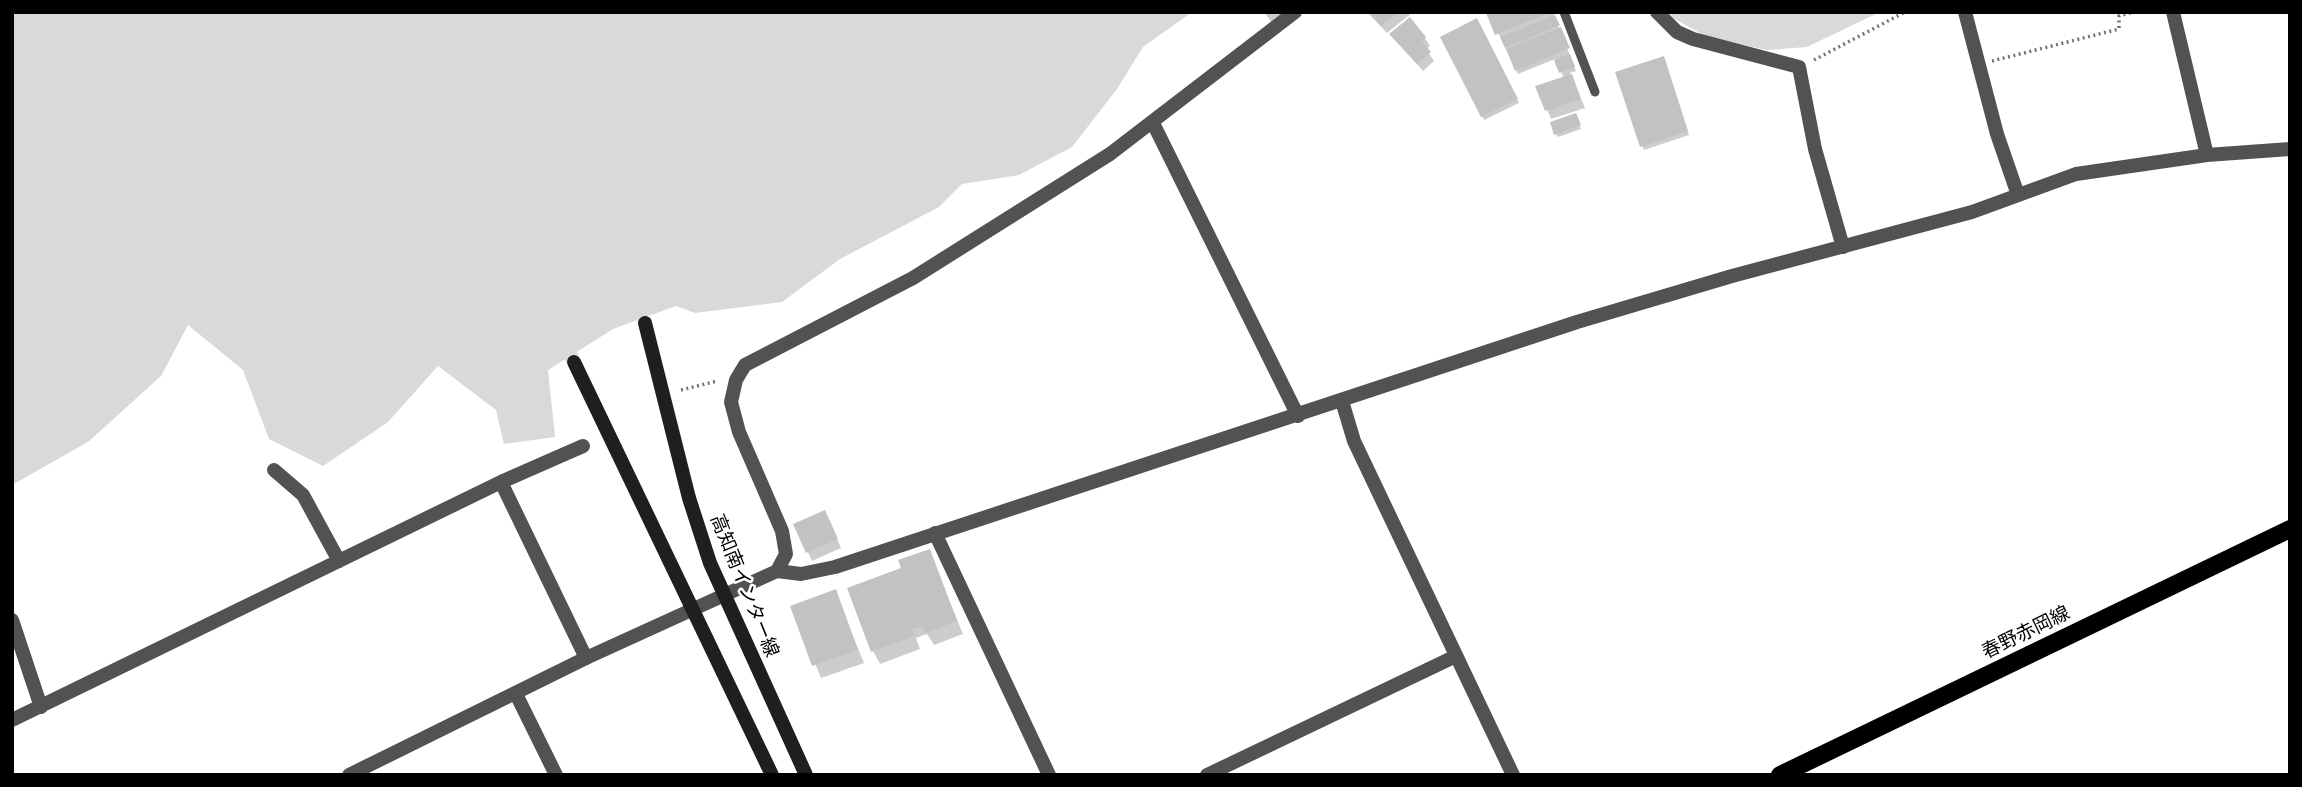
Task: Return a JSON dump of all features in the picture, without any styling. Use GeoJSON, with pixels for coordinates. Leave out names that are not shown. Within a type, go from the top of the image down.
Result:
{"type":"FeatureCollection","features":[{"type":"Feature","properties":{"kind":"main road","name":"高知南インター線"},"geometry":{"type":"LineString","coordinates":[[645,323],[689,498],[724,595],[806,775]]}},
{"type":"Feature","properties":{"kind":"main road"},"geometry":{"type":"LineString","coordinates":[[574,362],[772,775]]}},
{"type":"Feature","properties":{"kind":"main road","name":"春野赤岡線"},"geometry":{"type":"LineString","coordinates":[[1780,775],[2290,529]]}},
{"type":"Feature","properties":{"kind":"street"},"geometry":{"type":"LineString","coordinates":[[777,571],[786,554],[782,531],[739,432],[731,402],[736,380],[745,365],[913,278],[1153,123],[1295,12]]}},
{"type":"Feature","properties":{"kind":"street"},"geometry":{"type":"LineString","coordinates":[[1657,12],[1666,24],[1693,39],[1799,67],[1815,149],[1843,247]]}},
{"type":"Feature","properties":{"kind":"street"},"geometry":{"type":"LineString","coordinates":[[1965,12],[1997,134],[2018,195]]}},
{"type":"Feature","properties":{"kind":"street"},"geometry":{"type":"LineString","coordinates":[[2173,12],[2207,155]]}},
{"type":"Feature","properties":{"kind":"street"},"geometry":{"type":"LineString","coordinates":[[1153,123],[1298,416]]}},
{"type":"Feature","properties":{"kind":"street"},"geometry":{"type":"LineString","coordinates":[[349,775],[586,658],[777,571],[801,574],[835,567],[1577,322],[1732,276],[1972,212],[2076,173],[2207,155],[2290,149]]}},
{"type":"Feature","properties":{"kind":"street"},"geometry":{"type":"LineString","coordinates":[[1342,401],[1354,441],[1513,775]]}},
{"type":"Feature","properties":{"kind":"street"},"geometry":{"type":"LineString","coordinates":[[12,720],[501,482],[583,446]]}},
{"type":"Feature","properties":{"kind":"street"},"geometry":{"type":"LineString","coordinates":[[274,470],[303,495],[339,561]]}},
{"type":"Feature","properties":{"kind":"street"},"geometry":{"type":"LineString","coordinates":[[501,482],[586,658]]}},
{"type":"Feature","properties":{"kind":"street"},"geometry":{"type":"LineString","coordinates":[[935,533],[1049,775]]}},
{"type":"Feature","properties":{"kind":"street"},"geometry":{"type":"LineString","coordinates":[[12,620],[41,707]]}},
{"type":"Feature","properties":{"kind":"street"},"geometry":{"type":"LineString","coordinates":[[1207,775],[1456,656]]}},
{"type":"Feature","properties":{"kind":"street"},"geometry":{"type":"LineString","coordinates":[[516,694],[556,775]]}},
{"type":"Feature","properties":{"kind":"lane"},"geometry":{"type":"LineString","coordinates":[[1564,12],[1595,92]]}},
{"type":"Feature","properties":{"kind":"path"},"geometry":{"type":"LineString","coordinates":[[1799,67],[1905,12]]}},
{"type":"Feature","properties":{"kind":"path"},"geometry":{"type":"LineString","coordinates":[[1981,66],[2092,33],[2119,29],[2119,16],[2134,12]]}},
{"type":"Feature","properties":{"kind":"path"},"geometry":{"type":"LineString","coordinates":[[681,390],[717,381]]}},
{"type":"Feature","properties":{"kind":"shaded area"},"geometry":{"type":"Polygon","coordinates":[[[12,12],[1192,12],[1143,47],[1117,89],[1072,147],[1019,175],[962,184],[939,207],[840,259],[782,302],[695,313],[676,306],[613,329],[548,370],[555,437],[504,444],[496,410],[438,366],[388,422],[323,466],[269,439],[243,370],[188,325],[161,376],[88,442],[12,485],[12,12]]]}},
{"type":"Feature","properties":{"kind":"shaded area"},"geometry":{"type":"Polygon","coordinates":[[[1669,12],[1880,12],[1807,47],[1767,50],[1707,37],[1673,18],[1669,12]]]}},
{"type":"Feature","properties":{"kind":"building"},"geometry":{"type":"Polygon","coordinates":[[[1370,12],[1398,12],[1381,26],[1370,12]]]}},
{"type":"Feature","properties":{"kind":"building"},"geometry":{"type":"Polygon","coordinates":[[[1551,12],[1495,35],[1486,13],[1551,12]]]}},
{"type":"Feature","properties":{"kind":"building"},"geometry":{"type":"Polygon","coordinates":[[[1555,15],[1560,25],[1505,48],[1500,37],[1555,15]]]}},
{"type":"Feature","properties":{"kind":"building"},"geometry":{"type":"Polygon","coordinates":[[[1410,17],[1426,37],[1422,41],[1431,52],[1417,64],[1389,34],[1410,17]]]}},
{"type":"Feature","properties":{"kind":"building"},"geometry":{"type":"Polygon","coordinates":[[[1477,18],[1518,99],[1481,117],[1440,37],[1477,18]]]}},
{"type":"Feature","properties":{"kind":"building"},"geometry":{"type":"Polygon","coordinates":[[[1561,27],[1570,48],[1515,71],[1506,49],[1561,27]]]}},
{"type":"Feature","properties":{"kind":"building"},"geometry":{"type":"Polygon","coordinates":[[[1570,54],[1575,67],[1559,73],[1554,60],[1570,54]]]}},
{"type":"Feature","properties":{"kind":"building"},"geometry":{"type":"Polygon","coordinates":[[[1664,56],[1688,131],[1640,147],[1615,72],[1664,56]]]}},
{"type":"Feature","properties":{"kind":"building"},"geometry":{"type":"Polygon","coordinates":[[[1572,74],[1581,99],[1545,111],[1535,86],[1572,74]]]}},
{"type":"Feature","properties":{"kind":"building"},"geometry":{"type":"Polygon","coordinates":[[[1576,113],[1581,125],[1554,135],[1550,122],[1576,113]]]}},
{"type":"Feature","properties":{"kind":"building"},"geometry":{"type":"Polygon","coordinates":[[[825,510],[838,539],[806,553],[793,524],[825,510]]]}},
{"type":"Feature","properties":{"kind":"building"},"geometry":{"type":"Polygon","coordinates":[[[930,549],[957,621],[925,633],[922,626],[912,629],[914,636],[871,652],[847,588],[901,568],[898,560],[930,549]]]}},
{"type":"Feature","properties":{"kind":"building"},"geometry":{"type":"Polygon","coordinates":[[[836,589],[858,650],[812,666],[790,606],[836,589]]]}},
{"type":"Feature","properties":{"kind":"tunnel"},"geometry":{"type":"LineString","coordinates":[[402,12],[574,362]]}},
{"type":"Feature","properties":{"kind":"tunnel"},"geometry":{"type":"LineString","coordinates":[[570,12],[645,323]]}}]}
